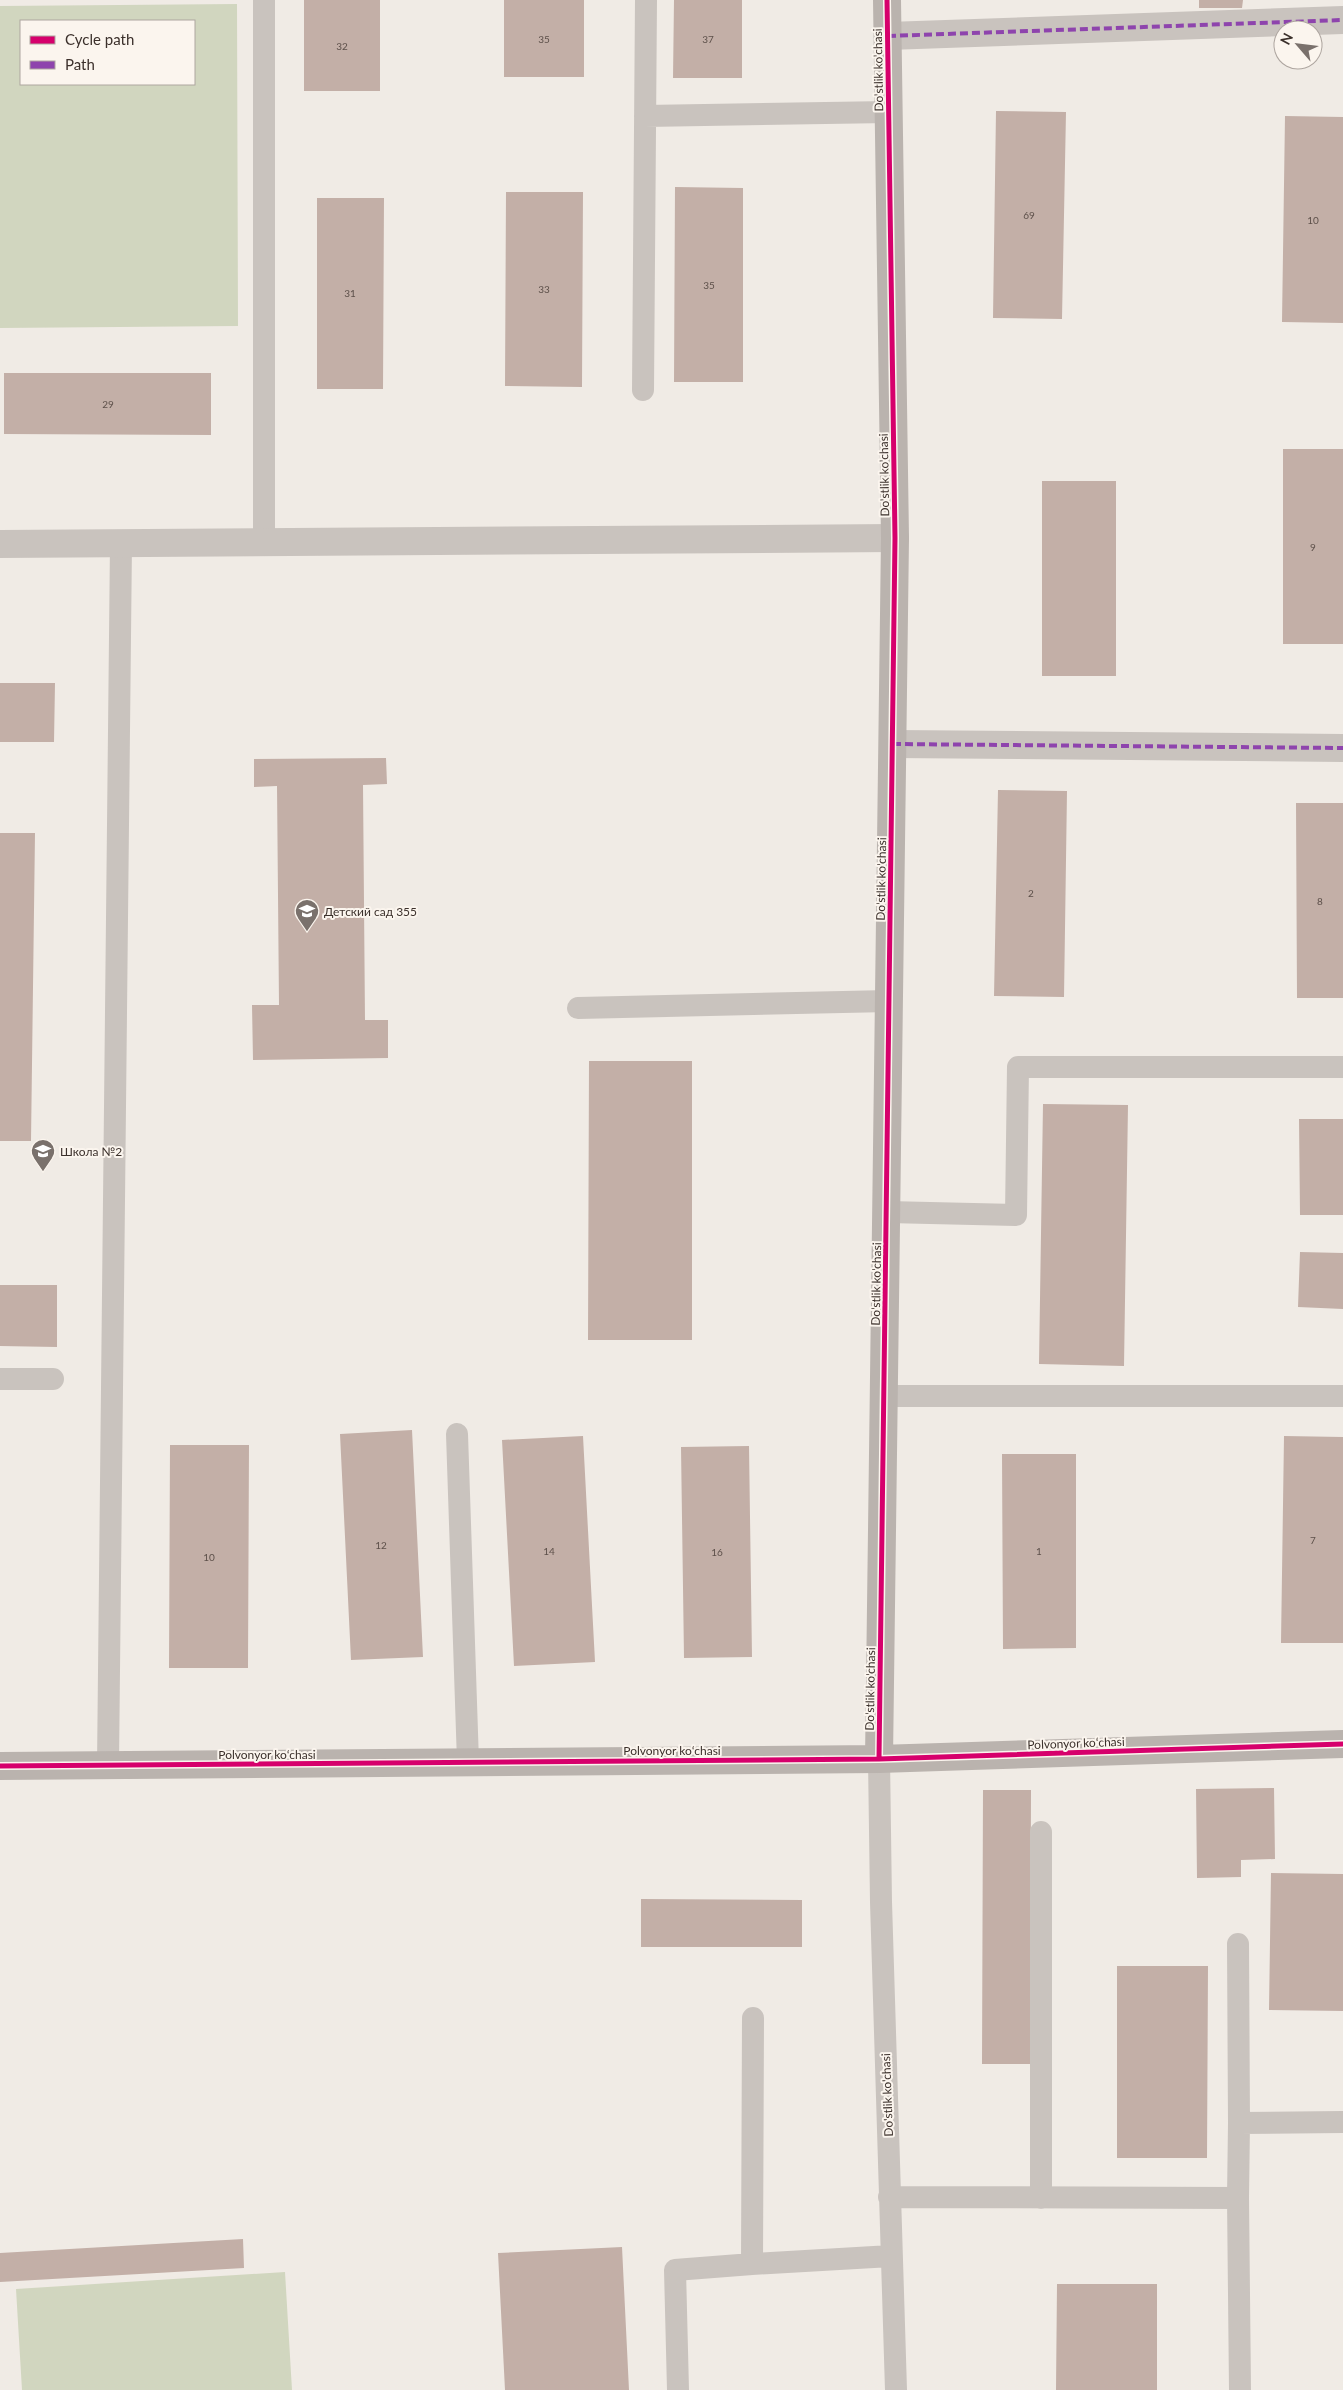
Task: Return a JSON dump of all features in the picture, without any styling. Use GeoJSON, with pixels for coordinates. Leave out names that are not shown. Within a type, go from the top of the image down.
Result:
{"type":"FeatureCollection","features":[{"type":"Feature","properties":{"kind":"street","name":"Do'stlik ko'chasi"},"geometry":{"type":"LineString","coordinates":[[880,1759],[895,538],[887,0]]}},
{"type":"Feature","properties":{"kind":"street"},"geometry":{"type":"LineString","coordinates":[[888,36],[1343,20]]}},
{"type":"Feature","properties":{"kind":"street"},"geometry":{"type":"LineString","coordinates":[[0,544],[895,538]]}},
{"type":"Feature","properties":{"kind":"street"},"geometry":{"type":"LineString","coordinates":[[893,744],[1343,748]]}},
{"type":"Feature","properties":{"kind":"street","name":"Polvonyor koʻchasi"},"geometry":{"type":"LineString","coordinates":[[0,1766],[880,1759],[1343,1744]]}},
{"type":"Feature","properties":{"kind":"lane"},"geometry":{"type":"LineString","coordinates":[[264,0],[264,543]]}},
{"type":"Feature","properties":{"kind":"lane"},"geometry":{"type":"LineString","coordinates":[[643,390],[646,0]]}},
{"type":"Feature","properties":{"kind":"lane"},"geometry":{"type":"LineString","coordinates":[[645,116],[888,112]]}},
{"type":"Feature","properties":{"kind":"lane"},"geometry":{"type":"LineString","coordinates":[[108,1765],[121,543]]}},
{"type":"Feature","properties":{"kind":"lane"},"geometry":{"type":"LineString","coordinates":[[578,1008],[889,1001]]}},
{"type":"Feature","properties":{"kind":"lane"},"geometry":{"type":"LineString","coordinates":[[887,1212],[1016,1215],[1018,1067],[1343,1067]]}},
{"type":"Feature","properties":{"kind":"lane"},"geometry":{"type":"LineString","coordinates":[[0,1379],[53,1379]]}},
{"type":"Feature","properties":{"kind":"lane"},"geometry":{"type":"LineString","coordinates":[[884,1396],[1343,1396]]}},
{"type":"Feature","properties":{"kind":"lane"},"geometry":{"type":"LineString","coordinates":[[457,1434],[468,1762]]}},
{"type":"Feature","properties":{"kind":"lane","name":"Do'stlik ko'chasi"},"geometry":{"type":"LineString","coordinates":[[880,1759],[889,2197],[896,2390]]}},
{"type":"Feature","properties":{"kind":"lane"},"geometry":{"type":"LineString","coordinates":[[1040,1832],[1041,2198]]}},
{"type":"Feature","properties":{"kind":"lane"},"geometry":{"type":"LineString","coordinates":[[1238,1944],[1240,2390]]}},
{"type":"Feature","properties":{"kind":"lane"},"geometry":{"type":"LineString","coordinates":[[752,2264],[753,2018]]}},
{"type":"Feature","properties":{"kind":"lane"},"geometry":{"type":"LineString","coordinates":[[1239,2123],[1343,2122]]}},
{"type":"Feature","properties":{"kind":"lane"},"geometry":{"type":"LineString","coordinates":[[889,2197],[1238,2198]]}},
{"type":"Feature","properties":{"kind":"lane"},"geometry":{"type":"LineString","coordinates":[[678,2390],[676,2270],[891,2256]]}},
{"type":"Feature","properties":{"kind":"green space"},"geometry":{"type":"Polygon","coordinates":[[[237,4],[238,326],[0,328],[0,6],[237,4]]]}},
{"type":"Feature","properties":{"kind":"green space"},"geometry":{"type":"Polygon","coordinates":[[[285,2272],[292,2390],[22,2390],[16,2289],[285,2272]]]}},
{"type":"Feature","properties":{"kind":"building"},"geometry":{"type":"Polygon","coordinates":[[[304,0],[380,0],[380,91],[304,91],[304,0]]]}},
{"type":"Feature","properties":{"kind":"building"},"geometry":{"type":"Polygon","coordinates":[[[504,0],[584,0],[584,77],[504,77],[504,0]]]}},
{"type":"Feature","properties":{"kind":"building"},"geometry":{"type":"Polygon","coordinates":[[[674,0],[742,0],[742,78],[673,78],[674,0]]]}},
{"type":"Feature","properties":{"kind":"building"},"geometry":{"type":"Polygon","coordinates":[[[1199,0],[1243,0],[1242,8],[1199,8],[1199,0]]]}},
{"type":"Feature","properties":{"kind":"building"},"geometry":{"type":"Polygon","coordinates":[[[996,111],[1066,112],[1062,319],[993,318],[996,111]]]}},
{"type":"Feature","properties":{"kind":"building"},"geometry":{"type":"Polygon","coordinates":[[[1285,116],[1343,117],[1343,323],[1282,322],[1285,116]]]}},
{"type":"Feature","properties":{"kind":"building"},"geometry":{"type":"Polygon","coordinates":[[[675,187],[743,188],[743,382],[674,382],[675,187]]]}},
{"type":"Feature","properties":{"kind":"building"},"geometry":{"type":"Polygon","coordinates":[[[506,192],[583,192],[582,387],[505,386],[506,192]]]}},
{"type":"Feature","properties":{"kind":"building"},"geometry":{"type":"Polygon","coordinates":[[[317,198],[384,198],[383,389],[317,389],[317,198]]]}},
{"type":"Feature","properties":{"kind":"building"},"geometry":{"type":"Polygon","coordinates":[[[4,373],[211,373],[211,435],[4,434],[4,373]]]}},
{"type":"Feature","properties":{"kind":"building"},"geometry":{"type":"Polygon","coordinates":[[[1283,449],[1343,449],[1343,644],[1283,644],[1283,449]]]}},
{"type":"Feature","properties":{"kind":"building"},"geometry":{"type":"Polygon","coordinates":[[[1042,481],[1116,481],[1116,676],[1042,676],[1042,481]]]}},
{"type":"Feature","properties":{"kind":"building"},"geometry":{"type":"Polygon","coordinates":[[[0,683],[55,683],[54,742],[0,742],[0,683]]]}},
{"type":"Feature","properties":{"kind":"building"},"geometry":{"type":"Polygon","coordinates":[[[386,758],[387,784],[363,785],[365,1020],[388,1020],[388,1058],[253,1060],[252,1005],[279,1005],[277,786],[254,787],[254,759],[386,758]]]}},
{"type":"Feature","properties":{"kind":"building"},"geometry":{"type":"Polygon","coordinates":[[[998,790],[1067,791],[1064,997],[994,996],[998,790]]]}},
{"type":"Feature","properties":{"kind":"building"},"geometry":{"type":"Polygon","coordinates":[[[1296,803],[1343,803],[1343,998],[1297,998],[1296,803]]]}},
{"type":"Feature","properties":{"kind":"building"},"geometry":{"type":"Polygon","coordinates":[[[0,833],[35,833],[31,1141],[0,1141],[0,833]]]}},
{"type":"Feature","properties":{"kind":"building"},"geometry":{"type":"Polygon","coordinates":[[[589,1061],[692,1061],[692,1340],[588,1340],[589,1061]]]}},
{"type":"Feature","properties":{"kind":"building"},"geometry":{"type":"Polygon","coordinates":[[[1043,1104],[1128,1105],[1124,1366],[1039,1364],[1043,1104]]]}},
{"type":"Feature","properties":{"kind":"building"},"geometry":{"type":"Polygon","coordinates":[[[1299,1119],[1343,1119],[1343,1215],[1300,1215],[1299,1119]]]}},
{"type":"Feature","properties":{"kind":"building"},"geometry":{"type":"Polygon","coordinates":[[[1300,1252],[1343,1253],[1343,1309],[1298,1307],[1300,1252]]]}},
{"type":"Feature","properties":{"kind":"building"},"geometry":{"type":"Polygon","coordinates":[[[0,1285],[57,1285],[57,1347],[0,1346],[0,1285]]]}},
{"type":"Feature","properties":{"kind":"building"},"geometry":{"type":"Polygon","coordinates":[[[412,1430],[423,1657],[351,1660],[340,1434],[412,1430]]]}},
{"type":"Feature","properties":{"kind":"building"},"geometry":{"type":"Polygon","coordinates":[[[583,1436],[595,1662],[514,1666],[502,1440],[583,1436]]]}},
{"type":"Feature","properties":{"kind":"building"},"geometry":{"type":"Polygon","coordinates":[[[1284,1436],[1343,1437],[1343,1643],[1281,1643],[1284,1436]]]}},
{"type":"Feature","properties":{"kind":"building"},"geometry":{"type":"Polygon","coordinates":[[[170,1445],[249,1445],[248,1668],[169,1668],[170,1445]]]}},
{"type":"Feature","properties":{"kind":"building"},"geometry":{"type":"Polygon","coordinates":[[[749,1446],[752,1657],[684,1658],[681,1447],[749,1446]]]}},
{"type":"Feature","properties":{"kind":"building"},"geometry":{"type":"Polygon","coordinates":[[[1002,1454],[1076,1454],[1076,1648],[1003,1649],[1002,1454]]]}},
{"type":"Feature","properties":{"kind":"building"},"geometry":{"type":"Polygon","coordinates":[[[1274,1788],[1275,1859],[1241,1860],[1241,1877],[1197,1878],[1196,1789],[1274,1788]]]}},
{"type":"Feature","properties":{"kind":"building"},"geometry":{"type":"Polygon","coordinates":[[[983,1790],[1031,1790],[1030,2064],[982,2064],[983,1790]]]}},
{"type":"Feature","properties":{"kind":"building"},"geometry":{"type":"Polygon","coordinates":[[[1271,1873],[1343,1874],[1343,2011],[1269,2010],[1271,1873]]]}},
{"type":"Feature","properties":{"kind":"building"},"geometry":{"type":"Polygon","coordinates":[[[641,1899],[802,1900],[802,1947],[641,1947],[641,1899]]]}},
{"type":"Feature","properties":{"kind":"building"},"geometry":{"type":"Polygon","coordinates":[[[1117,1966],[1208,1966],[1207,2158],[1117,2158],[1117,1966]]]}},
{"type":"Feature","properties":{"kind":"building"},"geometry":{"type":"Polygon","coordinates":[[[243,2239],[244,2268],[0,2282],[0,2253],[243,2239]]]}},
{"type":"Feature","properties":{"kind":"building"},"geometry":{"type":"Polygon","coordinates":[[[622,2247],[629,2390],[505,2390],[498,2253],[622,2247]]]}},
{"type":"Feature","properties":{"kind":"building"},"geometry":{"type":"Polygon","coordinates":[[[1057,2284],[1157,2284],[1157,2390],[1056,2390],[1057,2284]]]}},
{"type":"Feature","properties":{"kind":"marked path"},"geometry":{"type":"LineString","coordinates":[[888,36],[1343,20]]}},
{"type":"Feature","properties":{"kind":"marked path"},"geometry":{"type":"LineString","coordinates":[[893,744],[1343,748]]}},
{"type":"Feature","properties":{"kind":"cycle path"},"geometry":{"type":"LineString","coordinates":[[879,1759],[895,538],[887,0]]}},
{"type":"Feature","properties":{"kind":"cycle path"},"geometry":{"type":"LineString","coordinates":[[0,1766],[879,1759],[1343,1744]]}},
{"type":"Feature","properties":{"kind":"place","name":"Детский сад 355"},"geometry":{"type":"Point","coordinates":[307,932]}},
{"type":"Feature","properties":{"kind":"place","name":"Школа №2"},"geometry":{"type":"Point","coordinates":[43,1172]}}]}
